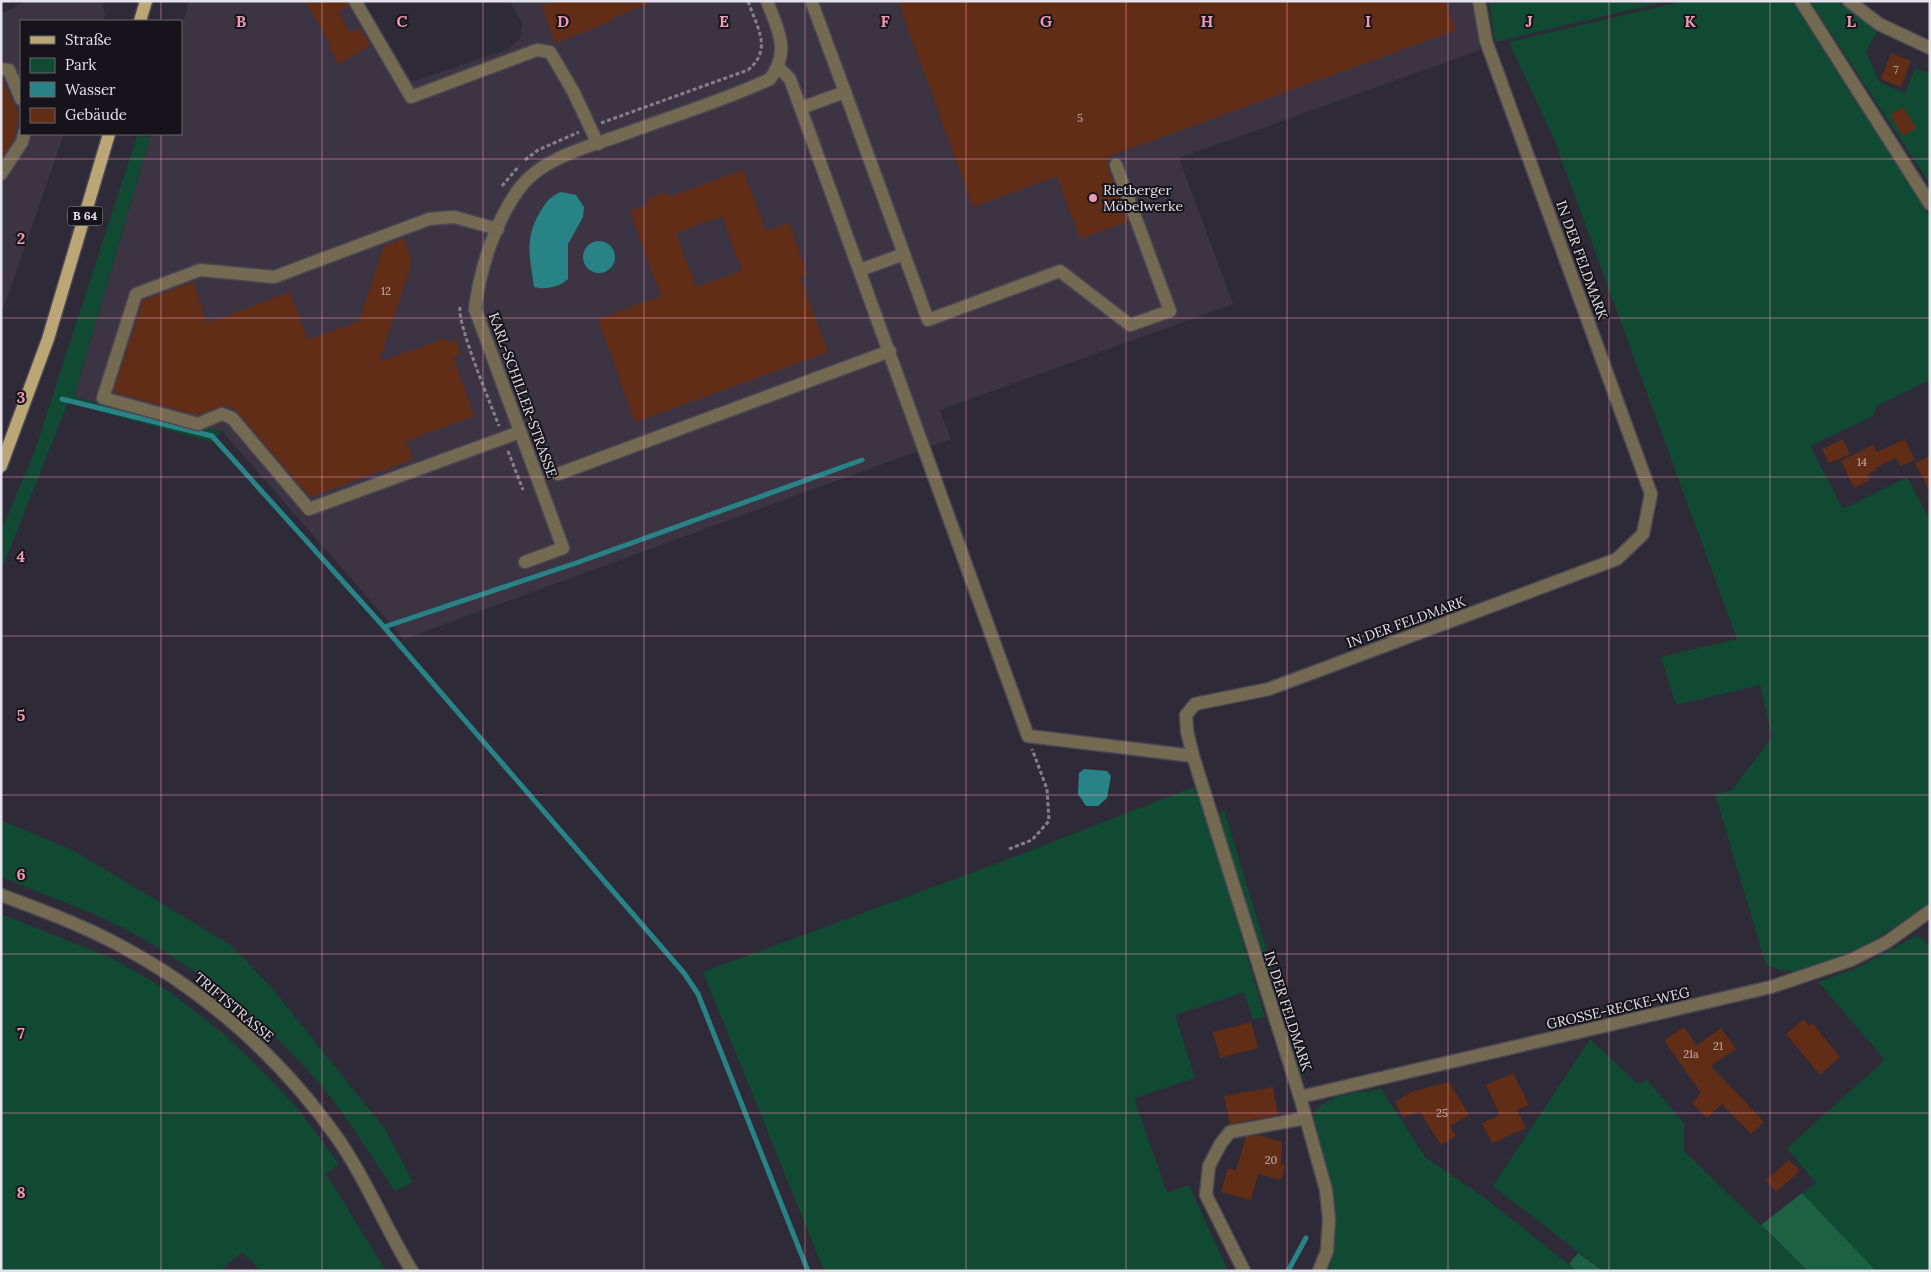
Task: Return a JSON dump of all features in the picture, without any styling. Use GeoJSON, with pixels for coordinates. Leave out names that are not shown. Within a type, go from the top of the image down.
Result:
{"type":"FeatureCollection","features":[{"type":"Feature","properties":{"kind":"main road"},"geometry":{"type":"LineString","coordinates":[[140,20],[146,1]]}},
{"type":"Feature","properties":{"kind":"main road","name":"B 64"},"geometry":{"type":"LineString","coordinates":[[1,466],[48,339],[109,135]]}},
{"type":"Feature","properties":{"kind":"street"},"geometry":{"type":"LineString","coordinates":[[355,1],[411,97],[517,57],[537,50],[545,50],[554,56],[598,144]]}},
{"type":"Feature","properties":{"kind":"street"},"geometry":{"type":"LineString","coordinates":[[767,1],[782,42],[782,55],[778,68],[790,79],[801,108],[1028,736],[1193,756]]}},
{"type":"Feature","properties":{"kind":"street","name":"IN DER FELDMARK"},"geometry":{"type":"LineString","coordinates":[[1319,1271],[1327,1251],[1329,1219],[1326,1190],[1300,1097],[1193,756],[1187,731],[1186,716],[1196,704],[1269,689],[1617,559],[1643,534],[1650,494],[1486,41],[1479,1]]}},
{"type":"Feature","properties":{"kind":"street"},"geometry":{"type":"LineString","coordinates":[[1801,1],[1930,204]]}},
{"type":"Feature","properties":{"kind":"street"},"geometry":{"type":"LineString","coordinates":[[1849,1],[1879,24],[1930,48]]}},
{"type":"Feature","properties":{"kind":"street"},"geometry":{"type":"LineString","coordinates":[[812,2],[928,320],[1060,271],[1130,325],[1170,311],[1116,165]]}},
{"type":"Feature","properties":{"kind":"street","name":"KARL-SCHILLER-STRASSE"},"geometry":{"type":"LineString","coordinates":[[525,562],[563,548],[475,309],[478,285],[498,229],[523,184],[543,168],[598,144],[749,88],[770,79],[778,68]]}},
{"type":"Feature","properties":{"kind":"street"},"geometry":{"type":"LineString","coordinates":[[1,69],[9,70],[20,97]]}},
{"type":"Feature","properties":{"kind":"street"},"geometry":{"type":"LineString","coordinates":[[801,108],[845,92]]}},
{"type":"Feature","properties":{"kind":"street"},"geometry":{"type":"LineString","coordinates":[[1,174],[22,142],[24,135]]}},
{"type":"Feature","properties":{"kind":"street"},"geometry":{"type":"LineString","coordinates":[[498,229],[454,217],[429,219],[274,277],[200,270],[136,294],[103,398],[198,424],[222,414],[232,418],[309,509],[520,432]]}},
{"type":"Feature","properties":{"kind":"street"},"geometry":{"type":"LineString","coordinates":[[860,270],[904,254]]}},
{"type":"Feature","properties":{"kind":"street"},"geometry":{"type":"LineString","coordinates":[[558,474],[890,351]]}},
{"type":"Feature","properties":{"kind":"street","name":"TRIFTSTRASSE"},"geometry":{"type":"LineString","coordinates":[[1,895],[68,921],[120,945],[179,981],[248,1036],[306,1097],[338,1140],[412,1271]]}},
{"type":"Feature","properties":{"kind":"street","name":"GROSSE-RECKE-WEG"},"geometry":{"type":"LineString","coordinates":[[1300,1097],[1772,987],[1851,960],[1887,942],[1930,911]]}},
{"type":"Feature","properties":{"kind":"street"},"geometry":{"type":"LineString","coordinates":[[1244,1271],[1206,1195],[1209,1166],[1221,1143],[1230,1132],[1306,1118]]}},
{"type":"Feature","properties":{"kind":"path"},"geometry":{"type":"LineString","coordinates":[[501,188],[513,171],[538,150],[590,127],[748,70],[758,62],[763,50],[762,41],[748,1]]}},
{"type":"Feature","properties":{"kind":"path"},"geometry":{"type":"LineString","coordinates":[[460,303],[459,312],[467,340],[523,490]]}},
{"type":"Feature","properties":{"kind":"path"},"geometry":{"type":"LineString","coordinates":[[1009,849],[1032,840],[1049,821],[1047,789],[1028,736]]}},
{"type":"Feature","properties":{"kind":"shaded area"},"geometry":{"type":"Polygon","coordinates":[[[27,1],[102,1],[105,14],[103,20],[20,20],[20,135],[64,135],[1,315],[1,14],[27,1]]]}},
{"type":"Feature","properties":{"kind":"shaded area"},"geometry":{"type":"Polygon","coordinates":[[[189,1],[363,1],[412,82],[508,49],[520,39],[522,22],[509,1],[1472,1],[1480,50],[1179,158],[1233,304],[940,410],[951,439],[404,639],[221,430],[196,428],[74,397],[151,135],[182,135],[182,26],[189,1]]]}},
{"type":"Feature","properties":{"kind":"shaded area"},"geometry":{"type":"Polygon","coordinates":[[[1802,1193],[1876,1271],[1808,1271],[1761,1225],[1802,1193]]]}},
{"type":"Feature","properties":{"kind":"shaded area"},"geometry":{"type":"Polygon","coordinates":[[[1578,1253],[1603,1271],[1577,1271],[1569,1264],[1578,1253]]]}},
{"type":"Feature","properties":{"kind":"green space"},"geometry":{"type":"Polygon","coordinates":[[[1489,1],[1668,1],[1495,42],[1489,1]]]}},
{"type":"Feature","properties":{"kind":"green space"},"geometry":{"type":"Polygon","coordinates":[[[1684,1],[1792,1],[1930,217],[1930,380],[1876,406],[1873,416],[1810,446],[1843,509],[1907,477],[1930,520],[1930,902],[1862,947],[1843,957],[1805,970],[1785,971],[1766,965],[1715,794],[1732,790],[1772,737],[1760,685],[1676,705],[1661,657],[1737,639],[1554,139],[1509,42],[1684,1]]]}},
{"type":"Feature","properties":{"kind":"green space"},"geometry":{"type":"Polygon","coordinates":[[[1810,1],[1837,1],[1878,31],[1866,51],[1879,82],[1905,93],[1915,69],[1930,74],[1930,184],[1810,1]]]}},
{"type":"Feature","properties":{"kind":"green space"},"geometry":{"type":"Polygon","coordinates":[[[137,136],[150,137],[74,397],[196,428],[221,430],[213,442],[68,403],[1,571],[1,531],[35,450],[137,136]]]}},
{"type":"Feature","properties":{"kind":"green space"},"geometry":{"type":"Polygon","coordinates":[[[1194,787],[1204,809],[1265,1017],[1253,1020],[1244,992],[1175,1015],[1195,1078],[1134,1098],[1167,1193],[1189,1185],[1228,1271],[824,1271],[703,972],[1006,860],[1194,787]]]}},
{"type":"Feature","properties":{"kind":"green space"},"geometry":{"type":"Polygon","coordinates":[[[1224,810],[1305,1076],[1298,1075],[1217,814],[1224,810]]]}},
{"type":"Feature","properties":{"kind":"green space"},"geometry":{"type":"Polygon","coordinates":[[[1,820],[74,851],[231,945],[272,988],[385,1129],[413,1182],[395,1191],[349,1122],[319,1083],[254,1017],[205,979],[154,945],[113,923],[1,877],[1,820]]]}},
{"type":"Feature","properties":{"kind":"green space"},"geometry":{"type":"Polygon","coordinates":[[[1,914],[112,958],[170,992],[224,1034],[295,1105],[339,1164],[326,1174],[386,1271],[261,1271],[242,1252],[220,1271],[1,1271],[1,914]]]}},
{"type":"Feature","properties":{"kind":"green space"},"geometry":{"type":"Polygon","coordinates":[[[1918,935],[1930,947],[1930,1271],[1876,1271],[1802,1193],[1816,1183],[1787,1148],[1885,1060],[1818,982],[1854,969],[1918,935]]]}},
{"type":"Feature","properties":{"kind":"green space"},"geometry":{"type":"Polygon","coordinates":[[[1590,1039],[1638,1084],[1647,1080],[1684,1123],[1684,1151],[1808,1271],[1603,1271],[1493,1186],[1590,1039]]]}},
{"type":"Feature","properties":{"kind":"green space"},"geometry":{"type":"Polygon","coordinates":[[[1381,1089],[1426,1158],[1485,1198],[1577,1271],[1328,1271],[1334,1252],[1336,1233],[1335,1213],[1329,1173],[1313,1116],[1325,1102],[1334,1098],[1381,1089]]]}},
{"type":"Feature","properties":{"kind":"water"},"geometry":{"type":"Polygon","coordinates":[[[561,192],[576,195],[584,207],[583,217],[568,244],[568,279],[552,287],[534,287],[530,257],[532,231],[540,212],[547,202],[561,192]]]}},
{"type":"Feature","properties":{"kind":"water"},"geometry":{"type":"Polygon","coordinates":[[[599,241],[610,246],[615,257],[610,268],[599,273],[588,268],[583,257],[588,246],[599,241]]]}},
{"type":"Feature","properties":{"kind":"water"},"geometry":{"type":"Polygon","coordinates":[[[1084,769],[1107,771],[1111,776],[1107,798],[1098,806],[1086,806],[1078,794],[1079,773],[1084,769]]]}},
{"type":"Feature","properties":{"kind":"building"},"geometry":{"type":"Polygon","coordinates":[[[305,1],[347,1],[348,6],[338,12],[350,33],[360,28],[370,45],[339,64],[328,46],[331,45],[305,1]]]}},
{"type":"Feature","properties":{"kind":"building"},"geometry":{"type":"Polygon","coordinates":[[[556,1],[651,1],[651,3],[611,18],[612,21],[555,43],[542,6],[556,1]]]}},
{"type":"Feature","properties":{"kind":"building"},"geometry":{"type":"Polygon","coordinates":[[[898,1],[1445,1],[1456,30],[1107,157],[1108,168],[1128,221],[1080,239],[1057,176],[973,207],[898,1]]]}},
{"type":"Feature","properties":{"kind":"building"},"geometry":{"type":"Polygon","coordinates":[[[1891,53],[1911,61],[1901,87],[1881,79],[1891,53]]]}},
{"type":"Feature","properties":{"kind":"building"},"geometry":{"type":"Polygon","coordinates":[[[1,77],[19,114],[14,139],[1,159],[1,77]]]}},
{"type":"Feature","properties":{"kind":"building"},"geometry":{"type":"Polygon","coordinates":[[[1903,107],[1916,128],[1903,136],[1890,115],[1903,107]]]}},
{"type":"Feature","properties":{"kind":"building"},"geometry":{"type":"Polygon","coordinates":[[[743,170],[766,231],[789,223],[807,274],[800,277],[828,352],[635,422],[598,319],[661,296],[630,211],[648,204],[647,199],[666,192],[668,197],[743,170]],[[722,216],[676,233],[696,287],[742,271],[722,216]]]}},
{"type":"Feature","properties":{"kind":"building"},"geometry":{"type":"Polygon","coordinates":[[[404,238],[412,262],[379,362],[446,338],[447,342],[455,339],[461,354],[453,357],[474,416],[406,441],[413,459],[310,497],[238,413],[227,405],[197,415],[113,392],[143,300],[193,282],[207,323],[290,292],[308,340],[359,321],[384,246],[404,238]]]}},
{"type":"Feature","properties":{"kind":"building"},"geometry":{"type":"Polygon","coordinates":[[[1843,439],[1850,454],[1829,463],[1822,449],[1843,439]]]}},
{"type":"Feature","properties":{"kind":"building"},"geometry":{"type":"Polygon","coordinates":[[[1905,439],[1915,460],[1900,466],[1896,458],[1875,468],[1876,470],[1867,475],[1870,480],[1854,488],[1841,461],[1873,445],[1877,452],[1905,439]]]}},
{"type":"Feature","properties":{"kind":"building"},"geometry":{"type":"Polygon","coordinates":[[[1930,456],[1930,492],[1915,463],[1930,456]]]}},
{"type":"Feature","properties":{"kind":"building"},"geometry":{"type":"Polygon","coordinates":[[[1804,1019],[1809,1026],[1812,1023],[1840,1057],[1820,1075],[1786,1034],[1804,1019]]]}},
{"type":"Feature","properties":{"kind":"building"},"geometry":{"type":"Polygon","coordinates":[[[1251,1022],[1258,1048],[1220,1058],[1213,1032],[1251,1022]]]}},
{"type":"Feature","properties":{"kind":"building"},"geometry":{"type":"Polygon","coordinates":[[[1684,1027],[1697,1045],[1721,1028],[1736,1049],[1711,1066],[1764,1122],[1751,1134],[1722,1104],[1707,1118],[1692,1103],[1701,1093],[1664,1040],[1684,1027]]]}},
{"type":"Feature","properties":{"kind":"building"},"geometry":{"type":"Polygon","coordinates":[[[1513,1073],[1529,1105],[1517,1110],[1526,1128],[1492,1143],[1482,1123],[1500,1115],[1486,1085],[1513,1073]]]}},
{"type":"Feature","properties":{"kind":"building"},"geometry":{"type":"Polygon","coordinates":[[[1449,1082],[1469,1115],[1450,1126],[1456,1136],[1441,1145],[1420,1112],[1403,1117],[1395,1102],[1411,1092],[1449,1082]]]}},
{"type":"Feature","properties":{"kind":"building"},"geometry":{"type":"Polygon","coordinates":[[[1273,1087],[1278,1115],[1230,1124],[1224,1096],[1273,1087]]]}},
{"type":"Feature","properties":{"kind":"building"},"geometry":{"type":"Polygon","coordinates":[[[1258,1135],[1282,1142],[1281,1165],[1285,1166],[1281,1180],[1258,1174],[1251,1200],[1221,1192],[1228,1168],[1236,1171],[1246,1137],[1258,1135]]]}},
{"type":"Feature","properties":{"kind":"building"},"geometry":{"type":"Polygon","coordinates":[[[1789,1160],[1800,1171],[1776,1192],[1766,1180],[1789,1160]]]}},
{"type":"Feature","properties":{"kind":"waterway"},"geometry":{"type":"LineString","coordinates":[[62,399],[212,436],[384,627],[684,973],[698,994],[808,1271]]}},
{"type":"Feature","properties":{"kind":"waterway"},"geometry":{"type":"LineString","coordinates":[[384,627],[576,563],[862,460]]}},
{"type":"Feature","properties":{"kind":"waterway"},"geometry":{"type":"LineString","coordinates":[[1288,1271],[1306,1238]]}},
{"type":"Feature","properties":{"kind":"place","name":"Rietberger Möbelwerke"},"geometry":{"type":"Point","coordinates":[1093,198]}}]}
